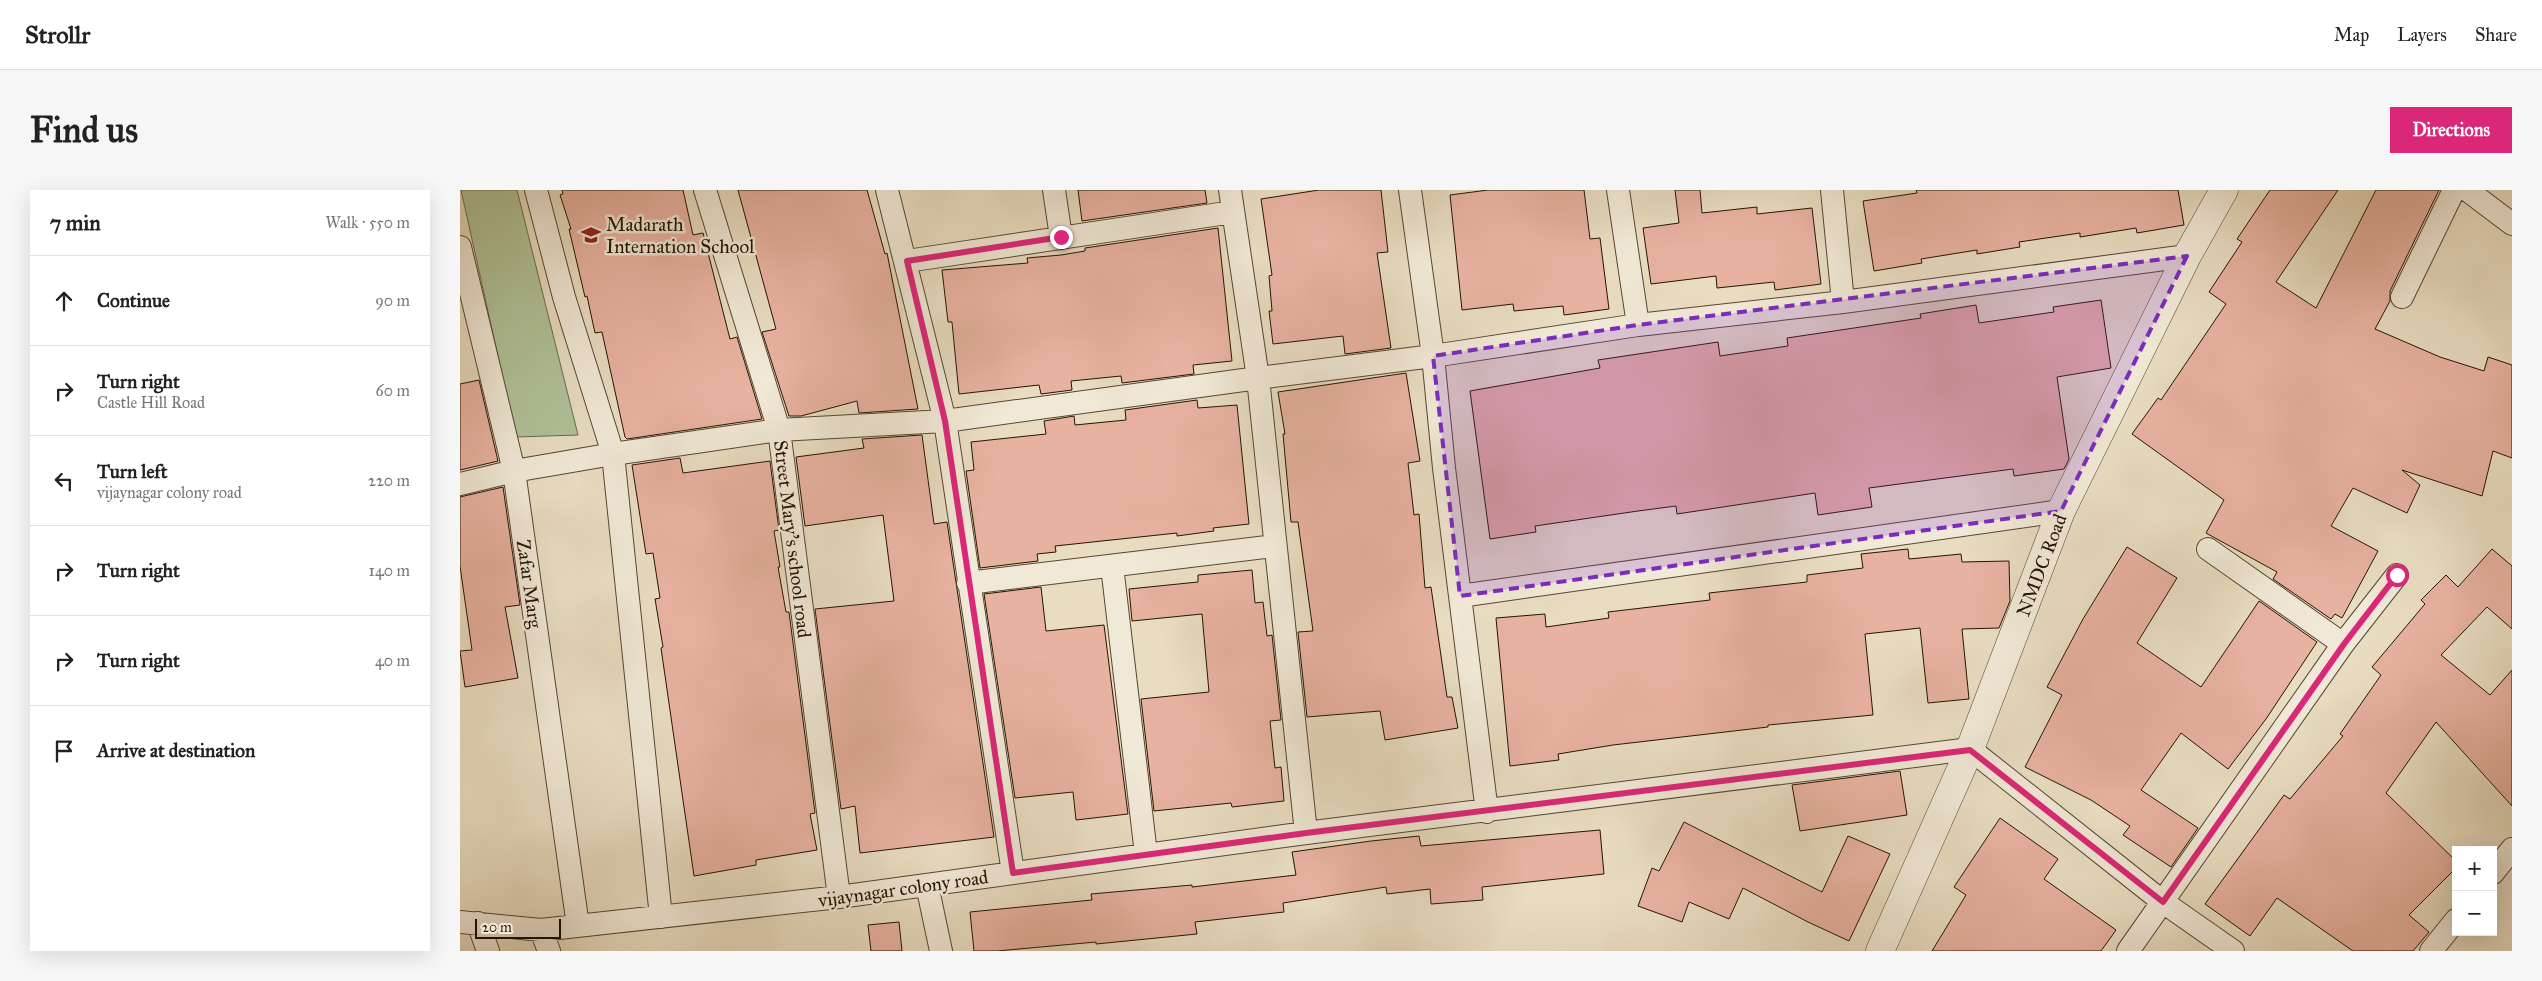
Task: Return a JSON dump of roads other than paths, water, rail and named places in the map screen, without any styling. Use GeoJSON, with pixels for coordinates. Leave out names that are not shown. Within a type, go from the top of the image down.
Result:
{"type":"FeatureCollection","features":[{"type":"Feature","properties":{"kind":"street"},"geometry":{"type":"LineString","coordinates":[[536,190],[564,297],[613,454],[661,917]]}},
{"type":"Feature","properties":{"kind":"street","name":"Street Mary's school road"},"geometry":{"type":"LineString","coordinates":[[705,190],[779,430],[839,897]]}},
{"type":"Feature","properties":{"kind":"street"},"geometry":{"type":"LineString","coordinates":[[887,190],[907,261],[945,421],[1013,873]]}},
{"type":"Feature","properties":{"kind":"street"},"geometry":{"type":"LineString","coordinates":[[1054,190],[1061,237]]}},
{"type":"Feature","properties":{"kind":"street"},"geometry":{"type":"LineString","coordinates":[[1230,190],[1258,378],[1274,546],[1306,833]]}},
{"type":"Feature","properties":{"kind":"street"},"geometry":{"type":"LineString","coordinates":[[1410,190],[1433,356],[1444,468],[1487,812]]}},
{"type":"Feature","properties":{"kind":"street"},"geometry":{"type":"LineString","coordinates":[[1618,190],[1638,325]]}},
{"type":"Feature","properties":{"kind":"street"},"geometry":{"type":"LineString","coordinates":[[1832,190],[1843,302]]}},
{"type":"Feature","properties":{"kind":"street","name":"NMDC Road"},"geometry":{"type":"LineString","coordinates":[[1880,951],[1970,750],[2061,511],[2187,256],[2224,190]]}},
{"type":"Feature","properties":{"kind":"street"},"geometry":{"type":"LineString","coordinates":[[2402,297],[2454,190]]}},
{"type":"Feature","properties":{"kind":"street"},"geometry":{"type":"LineString","coordinates":[[2468,190],[2512,224]]}},
{"type":"Feature","properties":{"kind":"street"},"geometry":{"type":"LineString","coordinates":[[907,261],[1233,212]]}},
{"type":"Feature","properties":{"kind":"street","name":"Zafar Marg"},"geometry":{"type":"LineString","coordinates":[[460,247],[514,471],[578,926]]}},
{"type":"Feature","properties":{"kind":"street"},"geometry":{"type":"LineString","coordinates":[[460,484],[514,471],[613,454],[779,430],[945,421],[1433,356],[1638,325],[1843,302],[2187,256]]}},
{"type":"Feature","properties":{"kind":"street"},"geometry":{"type":"LineString","coordinates":[[1460,596],[2061,511]]}},
{"type":"Feature","properties":{"kind":"street"},"geometry":{"type":"LineString","coordinates":[[968,583],[1274,546]]}},
{"type":"Feature","properties":{"kind":"street"},"geometry":{"type":"LineString","coordinates":[[2208,549],[2344,644]]}},
{"type":"Feature","properties":{"kind":"street"},"geometry":{"type":"LineString","coordinates":[[1112,566],[1146,854]]}},
{"type":"Feature","properties":{"kind":"street"},"geometry":{"type":"LineString","coordinates":[[2128,951],[2344,644],[2397,575]]}},
{"type":"Feature","properties":{"kind":"street"},"geometry":{"type":"LineString","coordinates":[[1970,750],[2163,902],[2233,951]]}},
{"type":"Feature","properties":{"kind":"street","name":"vijaynagar colony road"},"geometry":{"type":"LineString","coordinates":[[469,922],[545,941],[578,926],[839,897],[1306,833],[1487,812],[1970,750]]}},
{"type":"Feature","properties":{"kind":"street"},"geometry":{"type":"LineString","coordinates":[[2497,867],[2512,849]]}},
{"type":"Feature","properties":{"kind":"street"},"geometry":{"type":"LineString","coordinates":[[927,884],[941,951]]}},
{"type":"Feature","properties":{"kind":"street"},"geometry":{"type":"LineString","coordinates":[[469,922],[488,951]]}},
{"type":"Feature","properties":{"kind":"street"},"geometry":{"type":"LineString","coordinates":[[2431,951],[2452,925]]}},
{"type":"Feature","properties":{"kind":"place","name":"Madarath Internation School"},"geometry":{"type":"Point","coordinates":[591,235]}}]}
